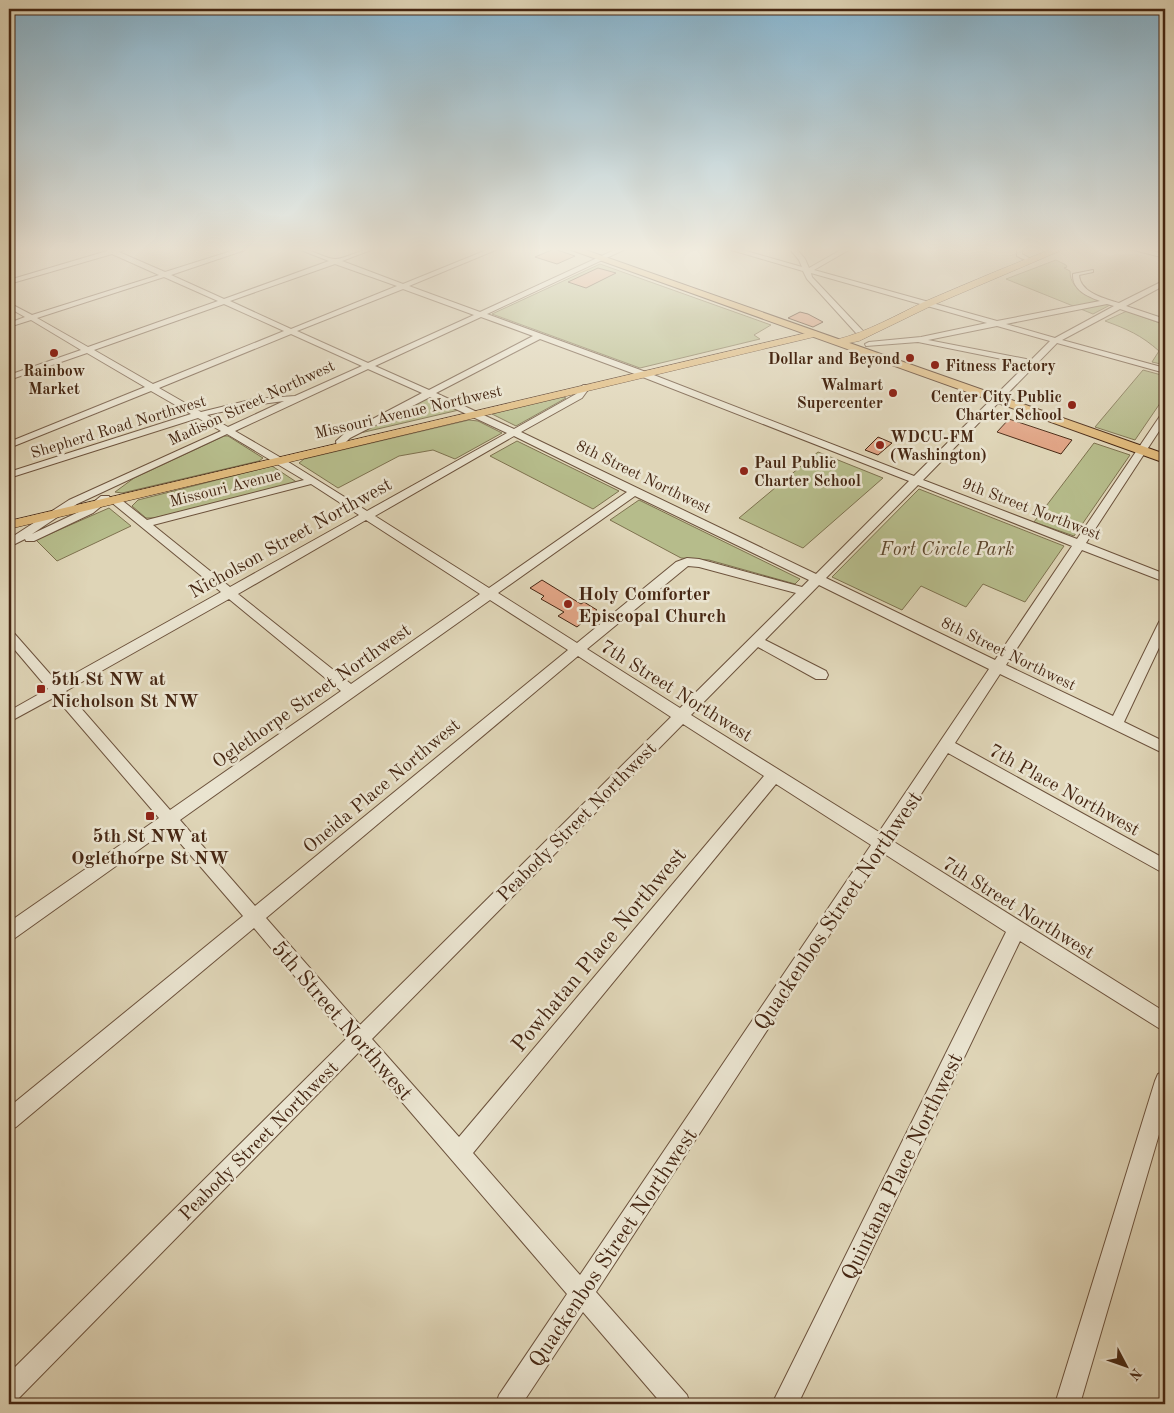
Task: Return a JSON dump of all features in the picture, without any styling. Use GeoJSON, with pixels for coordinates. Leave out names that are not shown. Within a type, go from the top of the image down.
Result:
{"type":"FeatureCollection","features":[{"type":"Feature","properties":{"kind":"highway"},"geometry":{"type":"LineString","coordinates":[[756,313],[1165,459]]}},
{"type":"Feature","properties":{"kind":"main road"},"geometry":{"type":"LineString","coordinates":[[839,342],[855,339],[909,313]]}},
{"type":"Feature","properties":{"kind":"main road"},"geometry":{"type":"LineString","coordinates":[[839,342],[846,336],[859,331],[877,328]]}},
{"type":"Feature","properties":{"kind":"main road","name":"Missouri Avenue Northwest"},"geometry":{"type":"LineString","coordinates":[[9,525],[815,334]]}},
{"type":"Feature","properties":{"kind":"street","name":"7th Street Northwest"},"geometry":{"type":"LineString","coordinates":[[22,313],[278,460],[1165,1023]]}},
{"type":"Feature","properties":{"kind":"street"},"geometry":{"type":"LineString","coordinates":[[9,325],[47,313]]}},
{"type":"Feature","properties":{"kind":"street"},"geometry":{"type":"LineString","coordinates":[[9,378],[193,313]]}},
{"type":"Feature","properties":{"kind":"street","name":"8th Street Northwest"},"geometry":{"type":"LineString","coordinates":[[248,313],[515,433],[1165,748]]}},
{"type":"Feature","properties":{"kind":"street"},"geometry":{"type":"LineString","coordinates":[[9,446],[337,313]]}},
{"type":"Feature","properties":{"kind":"street","name":"9th Street Northwest"},"geometry":{"type":"LineString","coordinates":[[477,313],[643,374],[1165,578]]}},
{"type":"Feature","properties":{"kind":"street"},"geometry":{"type":"LineString","coordinates":[[842,313],[859,331]]}},
{"type":"Feature","properties":{"kind":"street"},"geometry":{"type":"LineString","coordinates":[[959,313],[1165,371]]}},
{"type":"Feature","properties":{"kind":"street"},"geometry":{"type":"LineString","coordinates":[[869,344],[914,340],[1051,313]]}},
{"type":"Feature","properties":{"kind":"street","name":"Peabody Street Northwest"},"geometry":{"type":"LineString","coordinates":[[9,1390],[1056,340],[1107,313]]}},
{"type":"Feature","properties":{"kind":"street"},"geometry":{"type":"LineString","coordinates":[[1142,313],[1165,322]]}},
{"type":"Feature","properties":{"kind":"street","name":"Madison Street Northwest"},"geometry":{"type":"LineString","coordinates":[[9,544],[73,502],[480,314]]}},
{"type":"Feature","properties":{"kind":"street"},"geometry":{"type":"LineString","coordinates":[[877,328],[914,340],[1033,364]]}},
{"type":"Feature","properties":{"kind":"street"},"geometry":{"type":"LineString","coordinates":[[340,446],[347,436],[540,336]]}},
{"type":"Feature","properties":{"kind":"street","name":"Nicholson Street Northwest"},"geometry":{"type":"LineString","coordinates":[[9,717],[515,433],[579,396],[586,387]]}},
{"type":"Feature","properties":{"kind":"street","name":"Shepherd Road Northwest"},"geometry":{"type":"LineString","coordinates":[[9,475],[200,415],[268,400],[296,399]]}},
{"type":"Feature","properties":{"kind":"street","name":"Quackenbos Street Northwest"},"geometry":{"type":"LineString","coordinates":[[508,1404],[1165,415]]}},
{"type":"Feature","properties":{"kind":"street","name":"Madison Street Northwest"},"geometry":{"type":"LineString","coordinates":[[9,548],[89,511],[100,503],[116,486],[134,474]]}},
{"type":"Feature","properties":{"kind":"street","name":"Missouri Avenue"},"geometry":{"type":"LineString","coordinates":[[145,524],[312,482]]}},
{"type":"Feature","properties":{"kind":"street","name":"Oglethorpe Street Northwest"},"geometry":{"type":"LineString","coordinates":[[9,932],[635,491]]}},
{"type":"Feature","properties":{"kind":"street"},"geometry":{"type":"LineString","coordinates":[[115,500],[350,692]]}},
{"type":"Feature","properties":{"kind":"street","name":"Oneida Place Northwest"},"geometry":{"type":"LineString","coordinates":[[9,1120],[680,566],[687,562],[700,562],[805,592]]}},
{"type":"Feature","properties":{"kind":"street"},"geometry":{"type":"LineString","coordinates":[[1116,724],[1165,622]]}},
{"type":"Feature","properties":{"kind":"street","name":"5th Street Northwest"},"geometry":{"type":"LineString","coordinates":[[9,635],[678,1404]]}},
{"type":"Feature","properties":{"kind":"street"},"geometry":{"type":"LineString","coordinates":[[757,640],[821,675]]}},
{"type":"Feature","properties":{"kind":"street","name":"7th Place Northwest"},"geometry":{"type":"LineString","coordinates":[[946,745],[1165,867]]}},
{"type":"Feature","properties":{"kind":"street","name":"Powhatan Place Northwest"},"geometry":{"type":"LineString","coordinates":[[460,1153],[774,775]]}},
{"type":"Feature","properties":{"kind":"street","name":"Quintana Place Northwest"},"geometry":{"type":"LineString","coordinates":[[785,1404],[1017,929]]}},
{"type":"Feature","properties":{"kind":"street"},"geometry":{"type":"LineString","coordinates":[[1067,1404],[1165,1081]]}},
{"type":"Feature","properties":{"kind":"green space"},"geometry":{"type":"Polygon","coordinates":[[[737,313],[771,325],[754,335],[760,339],[640,368],[492,314],[737,313]]]}},
{"type":"Feature","properties":{"kind":"green space"},"geometry":{"type":"Polygon","coordinates":[[[1123,313],[1132,313],[1165,325],[1165,365],[1152,362],[1159,351],[1146,341],[1127,330],[1105,321],[1123,313]]]}},
{"type":"Feature","properties":{"kind":"green space"},"geometry":{"type":"Polygon","coordinates":[[[1143,370],[1165,376],[1165,396],[1135,440],[1095,427],[1143,370]]]}},
{"type":"Feature","properties":{"kind":"green space"},"geometry":{"type":"Polygon","coordinates":[[[428,397],[459,410],[356,434],[428,397]]]}},
{"type":"Feature","properties":{"kind":"green space"},"geometry":{"type":"Polygon","coordinates":[[[563,397],[566,398],[516,426],[492,414],[563,397]]]}},
{"type":"Feature","properties":{"kind":"green space"},"geometry":{"type":"Polygon","coordinates":[[[469,420],[478,421],[502,433],[455,459],[433,450],[399,456],[338,488],[299,463],[304,459],[469,420]]]}},
{"type":"Feature","properties":{"kind":"green space"},"geometry":{"type":"Polygon","coordinates":[[[224,436],[228,436],[263,458],[259,461],[122,493],[115,492],[134,478],[224,436]]]}},
{"type":"Feature","properties":{"kind":"green space"},"geometry":{"type":"Polygon","coordinates":[[[517,441],[619,491],[593,509],[490,456],[517,441]]]}},
{"type":"Feature","properties":{"kind":"green space","name":"Fort Circle Park"},"geometry":{"type":"Polygon","coordinates":[[[1094,443],[1130,455],[1074,536],[1034,522],[1094,443]]]}},
{"type":"Feature","properties":{"kind":"green space"},"geometry":{"type":"Polygon","coordinates":[[[818,452],[883,478],[803,548],[739,518],[818,452]]]}},
{"type":"Feature","properties":{"kind":"green space"},"geometry":{"type":"Polygon","coordinates":[[[272,466],[298,483],[154,518],[146,518],[132,506],[138,500],[272,466]]]}},
{"type":"Feature","properties":{"kind":"green space","name":"Fort Circle Park"},"geometry":{"type":"Polygon","coordinates":[[[919,489],[1064,546],[1025,602],[983,584],[966,607],[921,586],[902,610],[832,577],[919,489]]]}},
{"type":"Feature","properties":{"kind":"green space"},"geometry":{"type":"Polygon","coordinates":[[[639,500],[800,579],[795,584],[709,560],[681,558],[610,520],[639,500]]]}},
{"type":"Feature","properties":{"kind":"green space"},"geometry":{"type":"Polygon","coordinates":[[[109,508],[131,526],[57,561],[36,540],[109,508]]]}},
{"type":"Feature","properties":{"kind":"building"},"geometry":{"type":"Polygon","coordinates":[[[798,313],[804,313],[823,322],[813,327],[788,318],[798,313]]]}},
{"type":"Feature","properties":{"kind":"building"},"geometry":{"type":"Polygon","coordinates":[[[1009,419],[1072,440],[1061,454],[997,432],[1009,419]]]}},
{"type":"Feature","properties":{"kind":"building","name":"WDCU-FM (Washington)"},"geometry":{"type":"Polygon","coordinates":[[[878,437],[892,443],[878,455],[865,450],[878,437]]]}},
{"type":"Feature","properties":{"kind":"building","name":"Holy Comforter Episcopal Church"},"geometry":{"type":"Polygon","coordinates":[[[542,580],[581,604],[584,602],[597,610],[577,627],[558,616],[564,612],[541,599],[544,596],[530,588],[542,580]]]}},
{"type":"Feature","properties":{"kind":"place","name":"Rainbow Market"},"geometry":{"type":"Point","coordinates":[54,353]}},
{"type":"Feature","properties":{"kind":"place","name":"Dollar and Beyond"},"geometry":{"type":"Point","coordinates":[910,358]}},
{"type":"Feature","properties":{"kind":"place","name":"Fitness Factory"},"geometry":{"type":"Point","coordinates":[935,365]}},
{"type":"Feature","properties":{"kind":"place","name":"Walmart Supercenter"},"geometry":{"type":"Point","coordinates":[893,393]}},
{"type":"Feature","properties":{"kind":"place","name":"Center City Public Charter School"},"geometry":{"type":"Point","coordinates":[1072,405]}},
{"type":"Feature","properties":{"kind":"place","name":"WDCU-FM (Washington)"},"geometry":{"type":"Point","coordinates":[880,445]}},
{"type":"Feature","properties":{"kind":"place","name":"Paul Public Charter School"},"geometry":{"type":"Point","coordinates":[744,471]}},
{"type":"Feature","properties":{"kind":"place","name":"Holy Comforter Episcopal Church"},"geometry":{"type":"Point","coordinates":[568,604]}},
{"type":"Feature","properties":{"kind":"place","name":"5th St NW at Nicholson St NW"},"geometry":{"type":"Point","coordinates":[41,689]}},
{"type":"Feature","properties":{"kind":"place","name":"5th St NW at Oglethorpe St NW"},"geometry":{"type":"Point","coordinates":[150,816]}}]}
